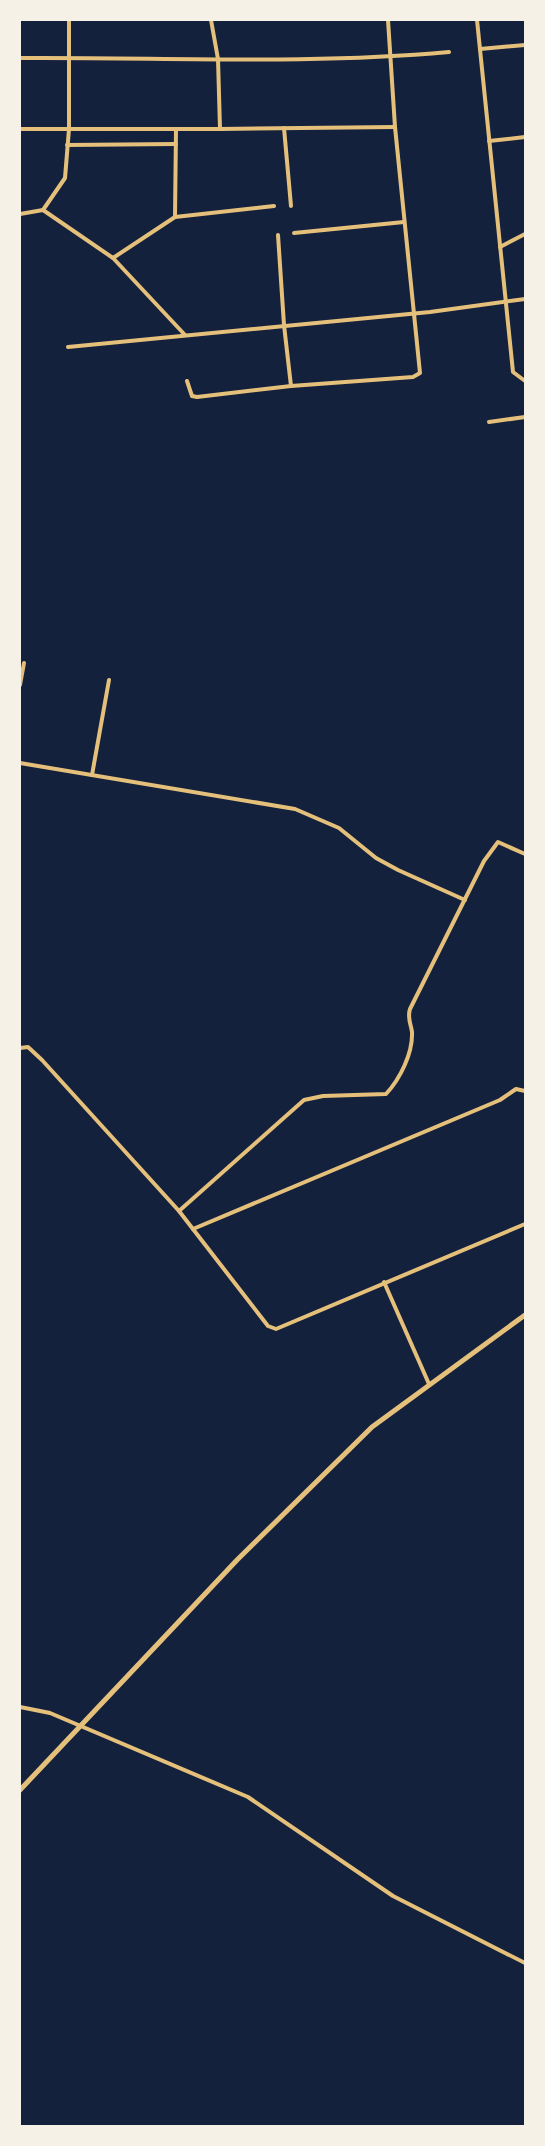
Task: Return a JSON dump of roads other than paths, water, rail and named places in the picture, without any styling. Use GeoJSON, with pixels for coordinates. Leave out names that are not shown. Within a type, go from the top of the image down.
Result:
{"type":"FeatureCollection","features":[{"type":"Feature","properties":{"kind":"main road"},"geometry":{"type":"LineString","coordinates":[[20,1790],[237,1560],[372,1427],[525,1315]]}},
{"type":"Feature","properties":{"kind":"street"},"geometry":{"type":"LineString","coordinates":[[43,210],[65,178],[69,129],[69,20]]}},
{"type":"Feature","properties":{"kind":"street"},"geometry":{"type":"LineString","coordinates":[[211,20],[218,59],[220,129]]}},
{"type":"Feature","properties":{"kind":"street"},"geometry":{"type":"LineString","coordinates":[[187,381],[192,396],[197,397],[291,386],[412,377],[420,373],[395,126],[388,20]]}},
{"type":"Feature","properties":{"kind":"street"},"geometry":{"type":"LineString","coordinates":[[477,20],[513,372],[525,381]]}},
{"type":"Feature","properties":{"kind":"street"},"geometry":{"type":"LineString","coordinates":[[480,49],[525,45]]}},
{"type":"Feature","properties":{"kind":"street"},"geometry":{"type":"LineString","coordinates":[[20,58],[392,58],[449,52]]}},
{"type":"Feature","properties":{"kind":"street"},"geometry":{"type":"LineString","coordinates":[[20,129],[220,129],[395,126]]}},
{"type":"Feature","properties":{"kind":"street"},"geometry":{"type":"LineString","coordinates":[[284,128],[292,206]]}},
{"type":"Feature","properties":{"kind":"street"},"geometry":{"type":"LineString","coordinates":[[175,217],[176,129]]}},
{"type":"Feature","properties":{"kind":"street"},"geometry":{"type":"LineString","coordinates":[[489,141],[525,137]]}},
{"type":"Feature","properties":{"kind":"street"},"geometry":{"type":"LineString","coordinates":[[67,145],[176,144]]}},
{"type":"Feature","properties":{"kind":"street"},"geometry":{"type":"LineString","coordinates":[[113,258],[175,217],[274,206]]}},
{"type":"Feature","properties":{"kind":"street"},"geometry":{"type":"LineString","coordinates":[[20,214],[43,210],[113,258],[185,335]]}},
{"type":"Feature","properties":{"kind":"street"},"geometry":{"type":"LineString","coordinates":[[294,233],[404,222]]}},
{"type":"Feature","properties":{"kind":"street"},"geometry":{"type":"LineString","coordinates":[[500,247],[525,234]]}},
{"type":"Feature","properties":{"kind":"street"},"geometry":{"type":"LineString","coordinates":[[278,235],[284,325],[291,386]]}},
{"type":"Feature","properties":{"kind":"street"},"geometry":{"type":"LineString","coordinates":[[68,347],[415,313],[525,300]]}},
{"type":"Feature","properties":{"kind":"street"},"geometry":{"type":"LineString","coordinates":[[489,422],[525,417]]}},
{"type":"Feature","properties":{"kind":"street"},"geometry":{"type":"LineString","coordinates":[[20,685],[24,663]]}},
{"type":"Feature","properties":{"kind":"street"},"geometry":{"type":"LineString","coordinates":[[92,774],[109,680]]}},
{"type":"Feature","properties":{"kind":"street"},"geometry":{"type":"LineString","coordinates":[[20,763],[295,809],[339,828],[376,858],[398,870],[464,900]]}},
{"type":"Feature","properties":{"kind":"street"},"geometry":{"type":"LineString","coordinates":[[179,1211],[304,1100],[323,1096],[386,1094],[392,1087],[411,1049],[412,1030],[408,1015],[410,1009],[484,861],[498,842],[525,854]]}},
{"type":"Feature","properties":{"kind":"street"},"geometry":{"type":"LineString","coordinates":[[20,1048],[28,1047],[42,1060],[179,1211],[268,1326],[276,1329],[306,1318],[384,1282],[525,1224]]}},
{"type":"Feature","properties":{"kind":"street"},"geometry":{"type":"LineString","coordinates":[[193,1229],[500,1100],[516,1089],[525,1091]]}},
{"type":"Feature","properties":{"kind":"street"},"geometry":{"type":"LineString","coordinates":[[384,1282],[429,1384]]}},
{"type":"Feature","properties":{"kind":"street"},"geometry":{"type":"LineString","coordinates":[[20,1707],[50,1712],[248,1797],[394,1896],[525,1963]]}}]}
